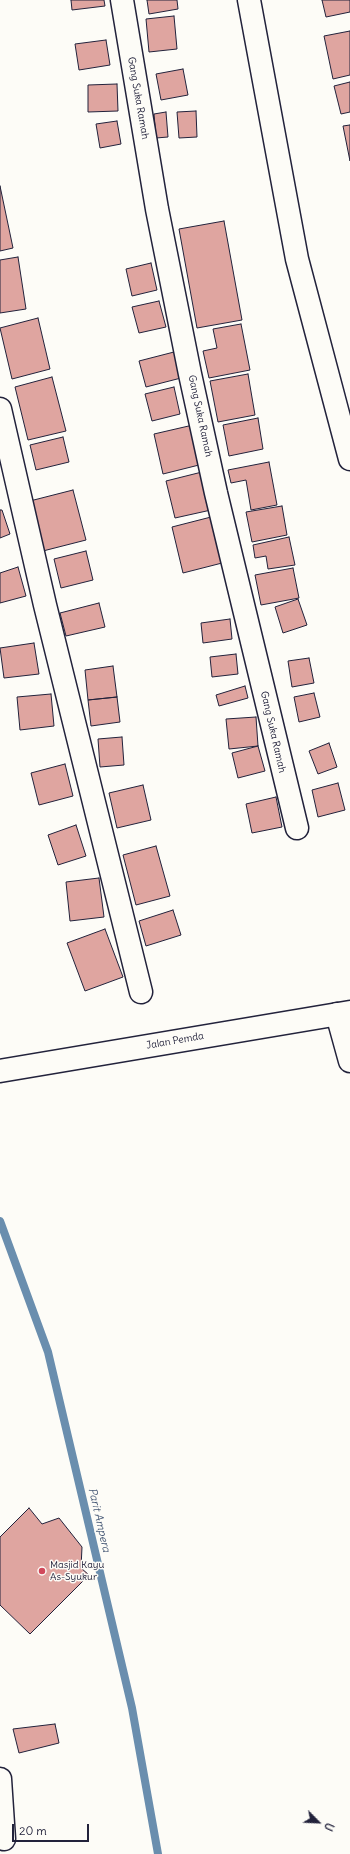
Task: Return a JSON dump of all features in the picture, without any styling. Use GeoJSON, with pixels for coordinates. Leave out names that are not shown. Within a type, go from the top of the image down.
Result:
{"type":"FeatureCollection","features":[{"type":"Feature","properties":{"kind":"street","name":"Gang Suka Ramah"},"geometry":{"type":"LineString","coordinates":[[122,0],[157,210],[190,374],[216,493],[297,828]]}},
{"type":"Feature","properties":{"kind":"street"},"geometry":{"type":"LineString","coordinates":[[249,0],[297,259],[350,459]]}},
{"type":"Feature","properties":{"kind":"street"},"geometry":{"type":"LineString","coordinates":[[0,409],[45,605],[142,992]]}},
{"type":"Feature","properties":{"kind":"street"},"geometry":{"type":"LineString","coordinates":[[344,1013],[350,1061]]}},
{"type":"Feature","properties":{"kind":"street","name":"Jalan Pemda"},"geometry":{"type":"LineString","coordinates":[[0,1070],[344,1013]]}},
{"type":"Feature","properties":{"kind":"street"},"geometry":{"type":"LineString","coordinates":[[0,1779],[4,1839]]}},
{"type":"Feature","properties":{"kind":"building"},"geometry":{"type":"Polygon","coordinates":[[[71,0],[104,0],[105,6],[72,10],[71,0]]]}},
{"type":"Feature","properties":{"kind":"building"},"geometry":{"type":"Polygon","coordinates":[[[147,0],[177,0],[178,9],[149,14],[147,0]]]}},
{"type":"Feature","properties":{"kind":"building"},"geometry":{"type":"Polygon","coordinates":[[[322,0],[350,0],[350,12],[326,17],[322,0]]]}},
{"type":"Feature","properties":{"kind":"building"},"geometry":{"type":"Polygon","coordinates":[[[174,16],[177,49],[149,52],[146,19],[174,16]]]}},
{"type":"Feature","properties":{"kind":"building"},"geometry":{"type":"Polygon","coordinates":[[[350,31],[350,75],[333,79],[324,36],[350,31]]]}},
{"type":"Feature","properties":{"kind":"building"},"geometry":{"type":"Polygon","coordinates":[[[106,40],[110,65],[79,70],[75,44],[106,40]]]}},
{"type":"Feature","properties":{"kind":"building"},"geometry":{"type":"Polygon","coordinates":[[[183,69],[188,95],[161,100],[156,74],[183,69]]]}},
{"type":"Feature","properties":{"kind":"building"},"geometry":{"type":"Polygon","coordinates":[[[350,82],[350,112],[341,114],[334,86],[350,82]]]}},
{"type":"Feature","properties":{"kind":"building"},"geometry":{"type":"Polygon","coordinates":[[[117,84],[118,111],[88,112],[88,85],[117,84]]]}},
{"type":"Feature","properties":{"kind":"building"},"geometry":{"type":"Polygon","coordinates":[[[196,111],[197,137],[179,138],[177,112],[196,111]]]}},
{"type":"Feature","properties":{"kind":"building"},"geometry":{"type":"Polygon","coordinates":[[[166,112],[168,137],[156,138],[154,114],[166,112]]]}},
{"type":"Feature","properties":{"kind":"building"},"geometry":{"type":"Polygon","coordinates":[[[117,121],[121,144],[100,148],[96,124],[117,121]]]}},
{"type":"Feature","properties":{"kind":"building"},"geometry":{"type":"Polygon","coordinates":[[[350,125],[350,161],[343,126],[350,125]]]}},
{"type":"Feature","properties":{"kind":"building"},"geometry":{"type":"Polygon","coordinates":[[[0,186],[13,248],[0,251],[0,186]]]}},
{"type":"Feature","properties":{"kind":"building"},"geometry":{"type":"Polygon","coordinates":[[[224,221],[242,320],[197,328],[179,229],[224,221]]]}},
{"type":"Feature","properties":{"kind":"building"},"geometry":{"type":"Polygon","coordinates":[[[18,257],[26,309],[0,313],[0,260],[18,257]]]}},
{"type":"Feature","properties":{"kind":"building"},"geometry":{"type":"Polygon","coordinates":[[[151,263],[157,290],[132,296],[126,269],[151,263]]]}},
{"type":"Feature","properties":{"kind":"building"},"geometry":{"type":"Polygon","coordinates":[[[159,301],[166,327],[139,333],[132,307],[159,301]]]}},
{"type":"Feature","properties":{"kind":"building"},"geometry":{"type":"Polygon","coordinates":[[[38,318],[50,369],[12,379],[0,328],[38,318]]]}},
{"type":"Feature","properties":{"kind":"building"},"geometry":{"type":"Polygon","coordinates":[[[241,324],[250,370],[209,378],[203,351],[217,348],[213,329],[241,324]]]}},
{"type":"Feature","properties":{"kind":"building"},"geometry":{"type":"Polygon","coordinates":[[[174,352],[181,378],[146,387],[139,361],[174,352]]]}},
{"type":"Feature","properties":{"kind":"building"},"geometry":{"type":"Polygon","coordinates":[[[248,374],[255,415],[218,422],[210,381],[248,374]]]}},
{"type":"Feature","properties":{"kind":"building"},"geometry":{"type":"Polygon","coordinates":[[[52,377],[66,431],[28,440],[15,387],[52,377]]]}},
{"type":"Feature","properties":{"kind":"building"},"geometry":{"type":"Polygon","coordinates":[[[174,387],[180,414],[152,421],[145,394],[174,387]]]}},
{"type":"Feature","properties":{"kind":"building"},"geometry":{"type":"Polygon","coordinates":[[[258,418],[263,449],[229,456],[223,425],[258,418]]]}},
{"type":"Feature","properties":{"kind":"building"},"geometry":{"type":"Polygon","coordinates":[[[193,425],[203,464],[163,474],[154,434],[193,425]]]}},
{"type":"Feature","properties":{"kind":"building"},"geometry":{"type":"Polygon","coordinates":[[[63,437],[69,462],[36,470],[30,445],[63,437]]]}},
{"type":"Feature","properties":{"kind":"building"},"geometry":{"type":"Polygon","coordinates":[[[269,462],[277,505],[251,510],[246,480],[231,483],[228,470],[269,462]]]}},
{"type":"Feature","properties":{"kind":"building"},"geometry":{"type":"Polygon","coordinates":[[[202,472],[211,510],[175,518],[166,481],[202,472]]]}},
{"type":"Feature","properties":{"kind":"building"},"geometry":{"type":"Polygon","coordinates":[[[73,490],[86,540],[39,552],[26,502],[73,490]]]}},
{"type":"Feature","properties":{"kind":"building"},"geometry":{"type":"Polygon","coordinates":[[[282,506],[287,535],[252,542],[246,512],[282,506]]]}},
{"type":"Feature","properties":{"kind":"building"},"geometry":{"type":"Polygon","coordinates":[[[0,510],[2,510],[10,534],[0,538],[0,510]]]}},
{"type":"Feature","properties":{"kind":"building"},"geometry":{"type":"Polygon","coordinates":[[[215,516],[226,562],[183,573],[172,527],[215,516]]]}},
{"type":"Feature","properties":{"kind":"building"},"geometry":{"type":"Polygon","coordinates":[[[289,537],[295,565],[268,569],[266,556],[255,558],[253,545],[289,537]]]}},
{"type":"Feature","properties":{"kind":"building"},"geometry":{"type":"Polygon","coordinates":[[[86,551],[93,580],[61,588],[54,559],[86,551]]]}},
{"type":"Feature","properties":{"kind":"building"},"geometry":{"type":"Polygon","coordinates":[[[18,567],[26,596],[0,603],[0,573],[18,567]]]}},
{"type":"Feature","properties":{"kind":"building"},"geometry":{"type":"Polygon","coordinates":[[[293,568],[299,598],[261,605],[255,575],[293,568]]]}},
{"type":"Feature","properties":{"kind":"building"},"geometry":{"type":"Polygon","coordinates":[[[298,599],[307,625],[283,633],[275,607],[298,599]]]}},
{"type":"Feature","properties":{"kind":"building"},"geometry":{"type":"Polygon","coordinates":[[[99,603],[105,627],[66,636],[60,613],[99,603]]]}},
{"type":"Feature","properties":{"kind":"building"},"geometry":{"type":"Polygon","coordinates":[[[230,619],[232,639],[203,643],[201,623],[230,619]]]}},
{"type":"Feature","properties":{"kind":"building"},"geometry":{"type":"Polygon","coordinates":[[[34,643],[39,674],[4,678],[0,648],[34,643]]]}},
{"type":"Feature","properties":{"kind":"building"},"geometry":{"type":"Polygon","coordinates":[[[236,654],[238,674],[212,677],[210,657],[236,654]]]}},
{"type":"Feature","properties":{"kind":"building"},"geometry":{"type":"Polygon","coordinates":[[[309,658],[314,683],[292,687],[288,661],[309,658]]]}},
{"type":"Feature","properties":{"kind":"building"},"geometry":{"type":"Polygon","coordinates":[[[113,666],[117,697],[88,700],[85,670],[113,666]]]}},
{"type":"Feature","properties":{"kind":"building"},"geometry":{"type":"Polygon","coordinates":[[[245,686],[248,698],[219,706],[216,695],[245,686]]]}},
{"type":"Feature","properties":{"kind":"building"},"geometry":{"type":"Polygon","coordinates":[[[314,693],[320,717],[299,722],[294,697],[314,693]]]}},
{"type":"Feature","properties":{"kind":"building"},"geometry":{"type":"Polygon","coordinates":[[[51,694],[54,726],[20,730],[17,697],[51,694]]]}},
{"type":"Feature","properties":{"kind":"building"},"geometry":{"type":"Polygon","coordinates":[[[117,697],[120,722],[91,726],[88,700],[117,697]]]}},
{"type":"Feature","properties":{"kind":"building"},"geometry":{"type":"Polygon","coordinates":[[[256,717],[258,746],[229,749],[226,719],[256,717]]]}},
{"type":"Feature","properties":{"kind":"building"},"geometry":{"type":"Polygon","coordinates":[[[122,737],[124,765],[100,767],[98,739],[122,737]]]}},
{"type":"Feature","properties":{"kind":"building"},"geometry":{"type":"Polygon","coordinates":[[[329,743],[337,767],[318,774],[309,751],[329,743]]]}},
{"type":"Feature","properties":{"kind":"building"},"geometry":{"type":"Polygon","coordinates":[[[258,746],[265,771],[238,778],[232,753],[258,746]]]}},
{"type":"Feature","properties":{"kind":"building"},"geometry":{"type":"Polygon","coordinates":[[[65,764],[73,796],[39,805],[31,773],[65,764]]]}},
{"type":"Feature","properties":{"kind":"building"},"geometry":{"type":"Polygon","coordinates":[[[338,783],[345,810],[318,817],[312,790],[338,783]]]}},
{"type":"Feature","properties":{"kind":"building"},"geometry":{"type":"Polygon","coordinates":[[[143,785],[151,820],[117,828],[109,793],[143,785]]]}},
{"type":"Feature","properties":{"kind":"building"},"geometry":{"type":"Polygon","coordinates":[[[276,797],[282,827],[252,833],[246,804],[276,797]]]}},
{"type":"Feature","properties":{"kind":"building"},"geometry":{"type":"Polygon","coordinates":[[[76,825],[86,856],[58,865],[48,835],[76,825]]]}},
{"type":"Feature","properties":{"kind":"building"},"geometry":{"type":"Polygon","coordinates":[[[156,846],[170,896],[136,905],[123,855],[156,846]]]}},
{"type":"Feature","properties":{"kind":"building"},"geometry":{"type":"Polygon","coordinates":[[[99,878],[104,917],[70,921],[66,882],[99,878]]]}},
{"type":"Feature","properties":{"kind":"building"},"geometry":{"type":"Polygon","coordinates":[[[173,910],[181,935],[146,946],[139,921],[173,910]]]}},
{"type":"Feature","properties":{"kind":"building"},"geometry":{"type":"Polygon","coordinates":[[[105,929],[123,977],[85,991],[67,943],[105,929]]]}},
{"type":"Feature","properties":{"kind":"building","name":"Masjid Kayu As-Syukur"},"geometry":{"type":"Polygon","coordinates":[[[29,1508],[42,1524],[59,1518],[82,1547],[81,1568],[89,1575],[30,1634],[0,1605],[0,1537],[29,1508]]]}},
{"type":"Feature","properties":{"kind":"building"},"geometry":{"type":"Polygon","coordinates":[[[55,1724],[59,1743],[19,1753],[13,1729],[55,1724]]]}},
{"type":"Feature","properties":{"kind":"waterway","name":"Parit Ampera"},"geometry":{"type":"LineString","coordinates":[[0,1221],[48,1352],[132,1708],[158,1854]]}},
{"type":"Feature","properties":{"kind":"place","name":"Masjid Kayu As-Syukur"},"geometry":{"type":"Point","coordinates":[42,1571]}}]}
